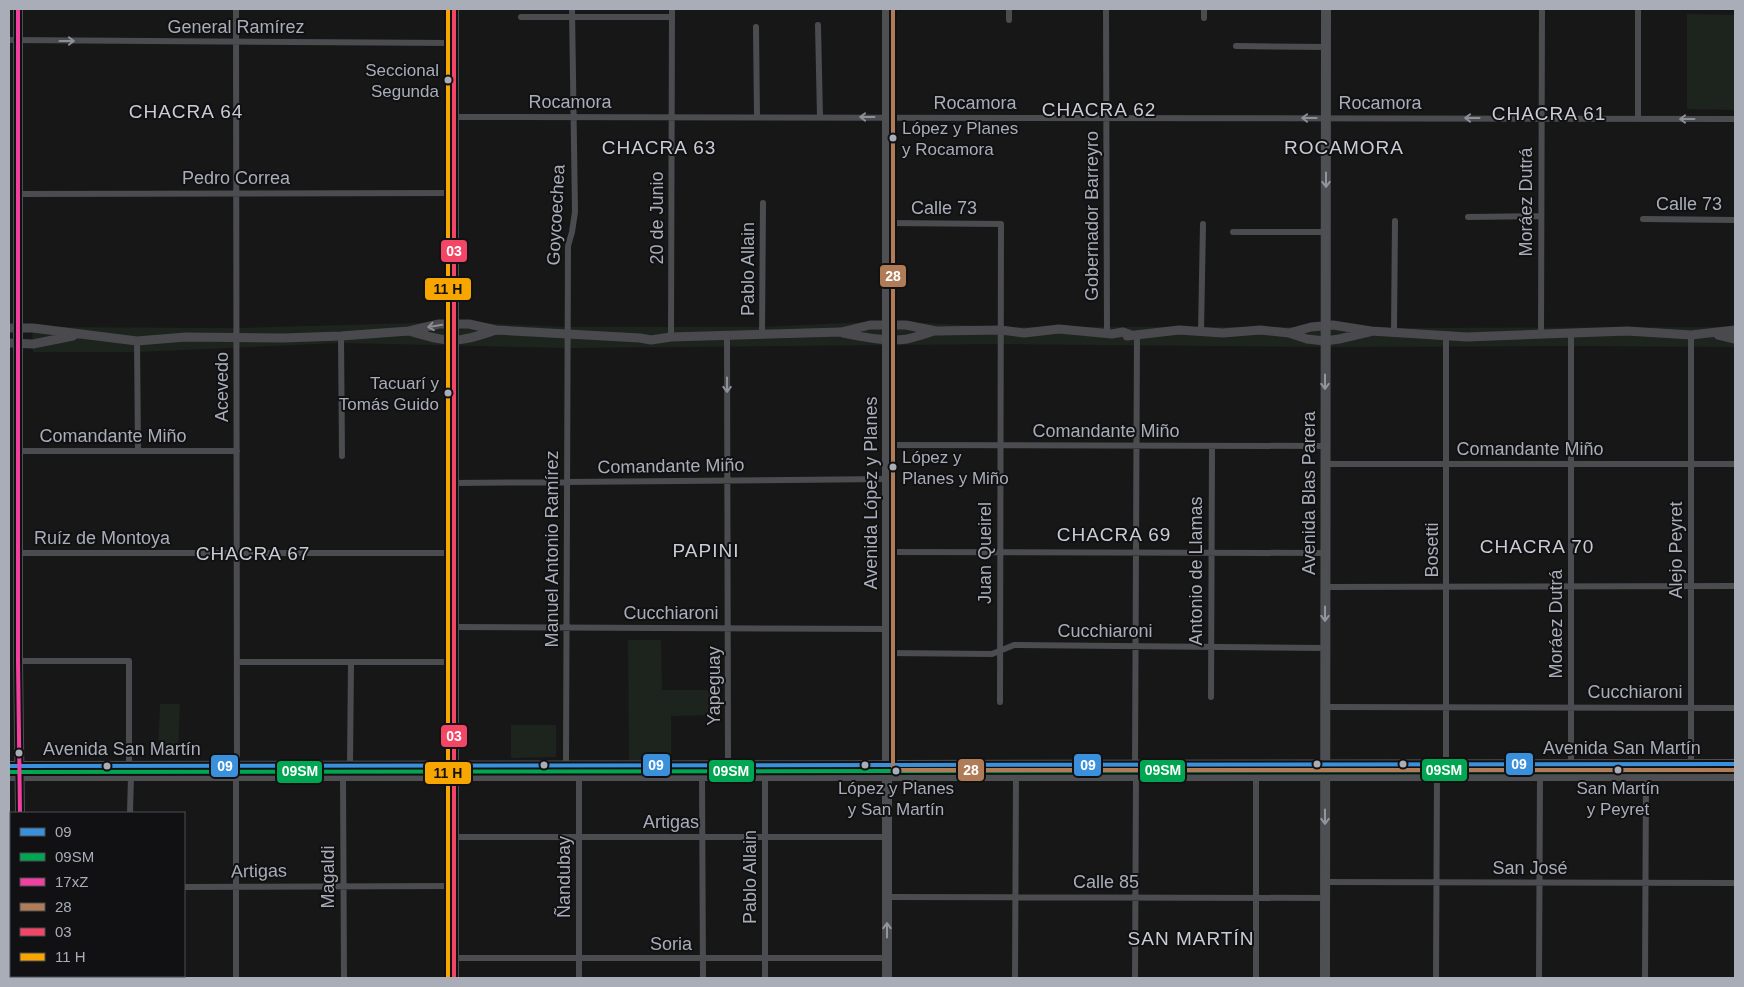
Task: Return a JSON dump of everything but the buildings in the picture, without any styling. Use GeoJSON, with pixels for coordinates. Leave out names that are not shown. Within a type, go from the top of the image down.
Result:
{"type":"FeatureCollection","features":[{"type":"Feature","properties":{"kind":"main road"},"geometry":{"type":"LineString","coordinates":[[18,9],[14,41],[18,194],[13,328],[19,451],[18,661],[20,812]]}},
{"type":"Feature","properties":{"kind":"main road"},"geometry":{"type":"LineString","coordinates":[[454,9],[454,978]]}},
{"type":"Feature","properties":{"kind":"main road","name":"Avenida López y Planes"},"geometry":{"type":"LineString","coordinates":[[887,9],[887,978]]}},
{"type":"Feature","properties":{"kind":"main road","name":"Avenida Blas Parera"},"geometry":{"type":"LineString","coordinates":[[1325,978],[1326,9]]}},
{"type":"Feature","properties":{"kind":"main road"},"geometry":{"type":"LineString","coordinates":[[13,328],[33,328],[137,341],[186,337],[341,336],[409,331],[439,324],[469,324],[496,330],[651,340],[671,337],[841,332],[870,325],[906,325],[936,330],[1000,330],[1024,333],[1059,329],[1110,333],[1123,337],[1179,330],[1223,332],[1260,330],[1325,340],[1339,339],[1371,331]]}},
{"type":"Feature","properties":{"kind":"main road"},"geometry":{"type":"LineString","coordinates":[[1289,333],[1311,327],[1326,326],[1340,326],[1371,331],[1467,336],[1627,331],[1690,335],[1713,334],[1735,330]]}},
{"type":"Feature","properties":{"kind":"main road"},"geometry":{"type":"LineString","coordinates":[[409,331],[439,340],[454,341],[469,340],[496,330]]}},
{"type":"Feature","properties":{"kind":"main road"},"geometry":{"type":"LineString","coordinates":[[841,332],[887,340],[906,339],[936,330]]}},
{"type":"Feature","properties":{"kind":"main road"},"geometry":{"type":"LineString","coordinates":[[14,343],[33,344],[83,334]]}},
{"type":"Feature","properties":{"kind":"main road"},"geometry":{"type":"LineString","coordinates":[[1713,334],[1735,339]]}},
{"type":"Feature","properties":{"kind":"main road","name":"Avenida San Martín"},"geometry":{"type":"LineString","coordinates":[[9,776],[20,771],[129,765],[1735,764]]}},
{"type":"Feature","properties":{"kind":"main road","name":"Avenida San Martín"},"geometry":{"type":"LineString","coordinates":[[9,766],[20,771],[130,776],[1735,776]]}},
{"type":"Feature","properties":{"kind":"street","name":"Acevedo"},"geometry":{"type":"LineString","coordinates":[[236,9],[236,765]]}},
{"type":"Feature","properties":{"kind":"street","name":"Goycoechea"},"geometry":{"type":"LineString","coordinates":[[568,334],[568,246],[575,212],[572,9]]}},
{"type":"Feature","properties":{"kind":"street","name":"20 de Junio"},"geometry":{"type":"LineString","coordinates":[[671,337],[672,9]]}},
{"type":"Feature","properties":{"kind":"street"},"geometry":{"type":"LineString","coordinates":[[1009,9],[1009,20]]}},
{"type":"Feature","properties":{"kind":"street","name":"Gobernador Barreyro"},"geometry":{"type":"LineString","coordinates":[[1106,9],[1110,333]]}},
{"type":"Feature","properties":{"kind":"street"},"geometry":{"type":"LineString","coordinates":[[1204,9],[1204,18]]}},
{"type":"Feature","properties":{"kind":"street","name":"Moráez Dutrá"},"geometry":{"type":"LineString","coordinates":[[1542,9],[1542,335]]}},
{"type":"Feature","properties":{"kind":"street"},"geometry":{"type":"LineString","coordinates":[[1638,9],[1638,119]]}},
{"type":"Feature","properties":{"kind":"street"},"geometry":{"type":"LineString","coordinates":[[521,17],[672,17]]}},
{"type":"Feature","properties":{"kind":"street"},"geometry":{"type":"LineString","coordinates":[[818,24],[820,117]]}},
{"type":"Feature","properties":{"kind":"street"},"geometry":{"type":"LineString","coordinates":[[756,26],[757,117]]}},
{"type":"Feature","properties":{"kind":"street","name":"General Ramírez"},"geometry":{"type":"LineString","coordinates":[[14,41],[454,43]]}},
{"type":"Feature","properties":{"kind":"street"},"geometry":{"type":"LineString","coordinates":[[1236,46],[1326,47]]}},
{"type":"Feature","properties":{"kind":"street","name":"Rocamora"},"geometry":{"type":"LineString","coordinates":[[454,117],[1735,119]]}},
{"type":"Feature","properties":{"kind":"street","name":"Pedro Correa"},"geometry":{"type":"LineString","coordinates":[[18,194],[454,193]]}},
{"type":"Feature","properties":{"kind":"street","name":"Pablo Allain"},"geometry":{"type":"LineString","coordinates":[[762,334],[763,203]]}},
{"type":"Feature","properties":{"kind":"street"},"geometry":{"type":"LineString","coordinates":[[1468,217],[1542,216]]}},
{"type":"Feature","properties":{"kind":"street","name":"Calle 73"},"geometry":{"type":"LineString","coordinates":[[1643,219],[1735,220]]}},
{"type":"Feature","properties":{"kind":"street"},"geometry":{"type":"LineString","coordinates":[[1394,332],[1395,221]]}},
{"type":"Feature","properties":{"kind":"street","name":"Calle 73"},"geometry":{"type":"LineString","coordinates":[[887,223],[1001,224]]}},
{"type":"Feature","properties":{"kind":"street","name":"Juan Queirel"},"geometry":{"type":"LineString","coordinates":[[1000,702],[1001,224]]}},
{"type":"Feature","properties":{"kind":"street"},"geometry":{"type":"LineString","coordinates":[[1201,331],[1203,224]]}},
{"type":"Feature","properties":{"kind":"street"},"geometry":{"type":"LineString","coordinates":[[1234,232],[1326,232]]}},
{"type":"Feature","properties":{"kind":"street","name":"Moráez Dutrá"},"geometry":{"type":"LineString","coordinates":[[1571,333],[1571,765]]}},
{"type":"Feature","properties":{"kind":"street","name":"Manuel Antonio Ramírez"},"geometry":{"type":"LineString","coordinates":[[566,765],[568,334]]}},
{"type":"Feature","properties":{"kind":"street"},"geometry":{"type":"LineString","coordinates":[[1134,335],[1137,446],[1135,765]]}},
{"type":"Feature","properties":{"kind":"street","name":"Bosetti"},"geometry":{"type":"LineString","coordinates":[[1446,335],[1446,764]]}},
{"type":"Feature","properties":{"kind":"street","name":"Alejo Peyret"},"geometry":{"type":"LineString","coordinates":[[1690,335],[1690,764]]}},
{"type":"Feature","properties":{"kind":"street"},"geometry":{"type":"LineString","coordinates":[[341,336],[342,456]]}},
{"type":"Feature","properties":{"kind":"street","name":"Yapeguay"},"geometry":{"type":"LineString","coordinates":[[727,336],[728,765]]}},
{"type":"Feature","properties":{"kind":"street"},"geometry":{"type":"LineString","coordinates":[[137,341],[138,451]]}},
{"type":"Feature","properties":{"kind":"street","name":"Comandante Miño"},"geometry":{"type":"LineString","coordinates":[[887,445],[1325,446]]}},
{"type":"Feature","properties":{"kind":"street","name":"Antonio de Llamas"},"geometry":{"type":"LineString","coordinates":[[1211,697],[1212,446]]}},
{"type":"Feature","properties":{"kind":"street","name":"Comandante Miño"},"geometry":{"type":"LineString","coordinates":[[19,451],[237,451]]}},
{"type":"Feature","properties":{"kind":"street","name":"Comandante Miño"},"geometry":{"type":"LineString","coordinates":[[1325,464],[1735,464]]}},
{"type":"Feature","properties":{"kind":"street","name":"Comandante Miño"},"geometry":{"type":"LineString","coordinates":[[454,483],[887,479]]}},
{"type":"Feature","properties":{"kind":"street"},"geometry":{"type":"LineString","coordinates":[[887,552],[1325,553]]}},
{"type":"Feature","properties":{"kind":"street","name":"Ruíz de Montoya"},"geometry":{"type":"LineString","coordinates":[[19,553],[454,553]]}},
{"type":"Feature","properties":{"kind":"street"},"geometry":{"type":"LineString","coordinates":[[1325,586],[1735,586]]}},
{"type":"Feature","properties":{"kind":"street","name":"Cucchiaroni"},"geometry":{"type":"LineString","coordinates":[[454,627],[887,628]]}},
{"type":"Feature","properties":{"kind":"street","name":"Cucchiaroni"},"geometry":{"type":"LineString","coordinates":[[887,653],[992,654],[1014,645],[1325,648]]}},
{"type":"Feature","properties":{"kind":"street"},"geometry":{"type":"LineString","coordinates":[[18,661],[129,661],[129,765]]}},
{"type":"Feature","properties":{"kind":"street"},"geometry":{"type":"LineString","coordinates":[[237,662],[454,662]]}},
{"type":"Feature","properties":{"kind":"street"},"geometry":{"type":"LineString","coordinates":[[350,765],[351,662]]}},
{"type":"Feature","properties":{"kind":"street","name":"Cucchiaroni"},"geometry":{"type":"LineString","coordinates":[[1325,707],[1735,708]]}},
{"type":"Feature","properties":{"kind":"street"},"geometry":{"type":"LineString","coordinates":[[130,776],[130,812]]}},
{"type":"Feature","properties":{"kind":"street"},"geometry":{"type":"LineString","coordinates":[[236,776],[236,978]]}},
{"type":"Feature","properties":{"kind":"street","name":"Magaldi"},"geometry":{"type":"LineString","coordinates":[[343,776],[344,978]]}},
{"type":"Feature","properties":{"kind":"street"},"geometry":{"type":"LineString","coordinates":[[702,776],[703,978]]}},
{"type":"Feature","properties":{"kind":"street","name":"Pablo Allain"},"geometry":{"type":"LineString","coordinates":[[765,776],[765,978]]}},
{"type":"Feature","properties":{"kind":"street"},"geometry":{"type":"LineString","coordinates":[[1015,978],[1016,776]]}},
{"type":"Feature","properties":{"kind":"street"},"geometry":{"type":"LineString","coordinates":[[1135,978],[1136,776]]}},
{"type":"Feature","properties":{"kind":"street"},"geometry":{"type":"LineString","coordinates":[[1256,776],[1256,978]]}},
{"type":"Feature","properties":{"kind":"street"},"geometry":{"type":"LineString","coordinates":[[1436,978],[1437,776]]}},
{"type":"Feature","properties":{"kind":"street"},"geometry":{"type":"LineString","coordinates":[[1540,776],[1540,978]]}},
{"type":"Feature","properties":{"kind":"street"},"geometry":{"type":"LineString","coordinates":[[1645,978],[1646,776]]}},
{"type":"Feature","properties":{"kind":"street","name":"Ñandubay"},"geometry":{"type":"LineString","coordinates":[[579,777],[579,978]]}},
{"type":"Feature","properties":{"kind":"street","name":"Artigas"},"geometry":{"type":"LineString","coordinates":[[454,837],[887,837]]}},
{"type":"Feature","properties":{"kind":"street","name":"San José"},"geometry":{"type":"LineString","coordinates":[[1325,882],[1735,883]]}},
{"type":"Feature","properties":{"kind":"street","name":"Artigas"},"geometry":{"type":"LineString","coordinates":[[185,887],[454,886]]}},
{"type":"Feature","properties":{"kind":"street","name":"Calle 85"},"geometry":{"type":"LineString","coordinates":[[887,897],[1325,898]]}},
{"type":"Feature","properties":{"kind":"street","name":"Soria"},"geometry":{"type":"LineString","coordinates":[[454,958],[887,958]]}},
{"type":"Feature","properties":{"kind":"shaded area"},"geometry":{"type":"Polygon","coordinates":[[[1687,14],[1735,15],[1735,110],[1687,109],[1687,14]]]}},
{"type":"Feature","properties":{"kind":"shaded area"},"geometry":{"type":"Polygon","coordinates":[[[887,321],[1000,327],[1735,327],[1735,347],[1325,347],[1000,344],[568,348],[341,343],[137,352],[33,352],[32,327],[236,328],[454,322],[567,327],[762,327],[887,321]]]}},
{"type":"Feature","properties":{"kind":"shaded area"},"geometry":{"type":"Polygon","coordinates":[[[628,640],[661,640],[662,690],[719,690],[720,715],[671,716],[671,760],[629,760],[628,640]]]}},
{"type":"Feature","properties":{"kind":"shaded area"},"geometry":{"type":"Polygon","coordinates":[[[160,704],[180,704],[178,754],[158,753],[160,704]]]}},
{"type":"Feature","properties":{"kind":"shaded area"},"geometry":{"type":"Polygon","coordinates":[[[511,725],[556,725],[556,757],[511,758],[511,725]]]}},
{"type":"Feature","properties":{"kind":"transit line","name":"17xZ"},"geometry":{"type":"LineString","coordinates":[[18,9],[18,661],[20,812]]}},
{"type":"Feature","properties":{"kind":"transit line"},"geometry":{"type":"LineString","coordinates":[[448,9],[448,978]]}},
{"type":"Feature","properties":{"kind":"transit line","name":"03"},"geometry":{"type":"LineString","coordinates":[[454,9],[454,978]]}},
{"type":"Feature","properties":{"kind":"transit line","name":"28"},"geometry":{"type":"LineString","coordinates":[[893,9],[893,770],[1735,770]]}},
{"type":"Feature","properties":{"kind":"transit line","name":"09"},"geometry":{"type":"LineString","coordinates":[[9,766],[1735,764]]}},
{"type":"Feature","properties":{"kind":"transit line","name":"09SM"},"geometry":{"type":"LineString","coordinates":[[9,772],[1735,770]]}},
{"type":"Feature","properties":{"kind":"place","name":"Seccional Segunda"},"geometry":{"type":"Point","coordinates":[448,80]}},
{"type":"Feature","properties":{"kind":"place","name":"López y Planes y Rocamora"},"geometry":{"type":"Point","coordinates":[893,138]}},
{"type":"Feature","properties":{"kind":"place","name":"Tacuarí y Tomás Guido"},"geometry":{"type":"Point","coordinates":[448,393]}},
{"type":"Feature","properties":{"kind":"place","name":"López y Planes y Miño"},"geometry":{"type":"Point","coordinates":[893,467]}},
{"type":"Feature","properties":{"kind":"place","name":"San Martín y Peyret"},"geometry":{"type":"Point","coordinates":[1618,770]}},
{"type":"Feature","properties":{"kind":"place","name":"López y Planes y San Martín"},"geometry":{"type":"Point","coordinates":[896,771]}},
{"type":"Feature","properties":{"kind":"district","name":"CHACRA 62"},"geometry":{"type":"Point","coordinates":[1099,109]}},
{"type":"Feature","properties":{"kind":"district","name":"CHACRA 64"},"geometry":{"type":"Point","coordinates":[186,111]}},
{"type":"Feature","properties":{"kind":"district","name":"CHACRA 61"},"geometry":{"type":"Point","coordinates":[1549,113]}},
{"type":"Feature","properties":{"kind":"district","name":"CHACRA 63"},"geometry":{"type":"Point","coordinates":[659,147]}},
{"type":"Feature","properties":{"kind":"district","name":"ROCAMORA"},"geometry":{"type":"Point","coordinates":[1344,147]}},
{"type":"Feature","properties":{"kind":"district","name":"CHACRA 69"},"geometry":{"type":"Point","coordinates":[1114,534]}},
{"type":"Feature","properties":{"kind":"district","name":"CHACRA 70"},"geometry":{"type":"Point","coordinates":[1537,546]}},
{"type":"Feature","properties":{"kind":"district","name":"PAPINI"},"geometry":{"type":"Point","coordinates":[706,550]}},
{"type":"Feature","properties":{"kind":"district","name":"CHACRA 67"},"geometry":{"type":"Point","coordinates":[253,553]}},
{"type":"Feature","properties":{"kind":"district","name":"SAN MARTÍN"},"geometry":{"type":"Point","coordinates":[1191,938]}}]}
